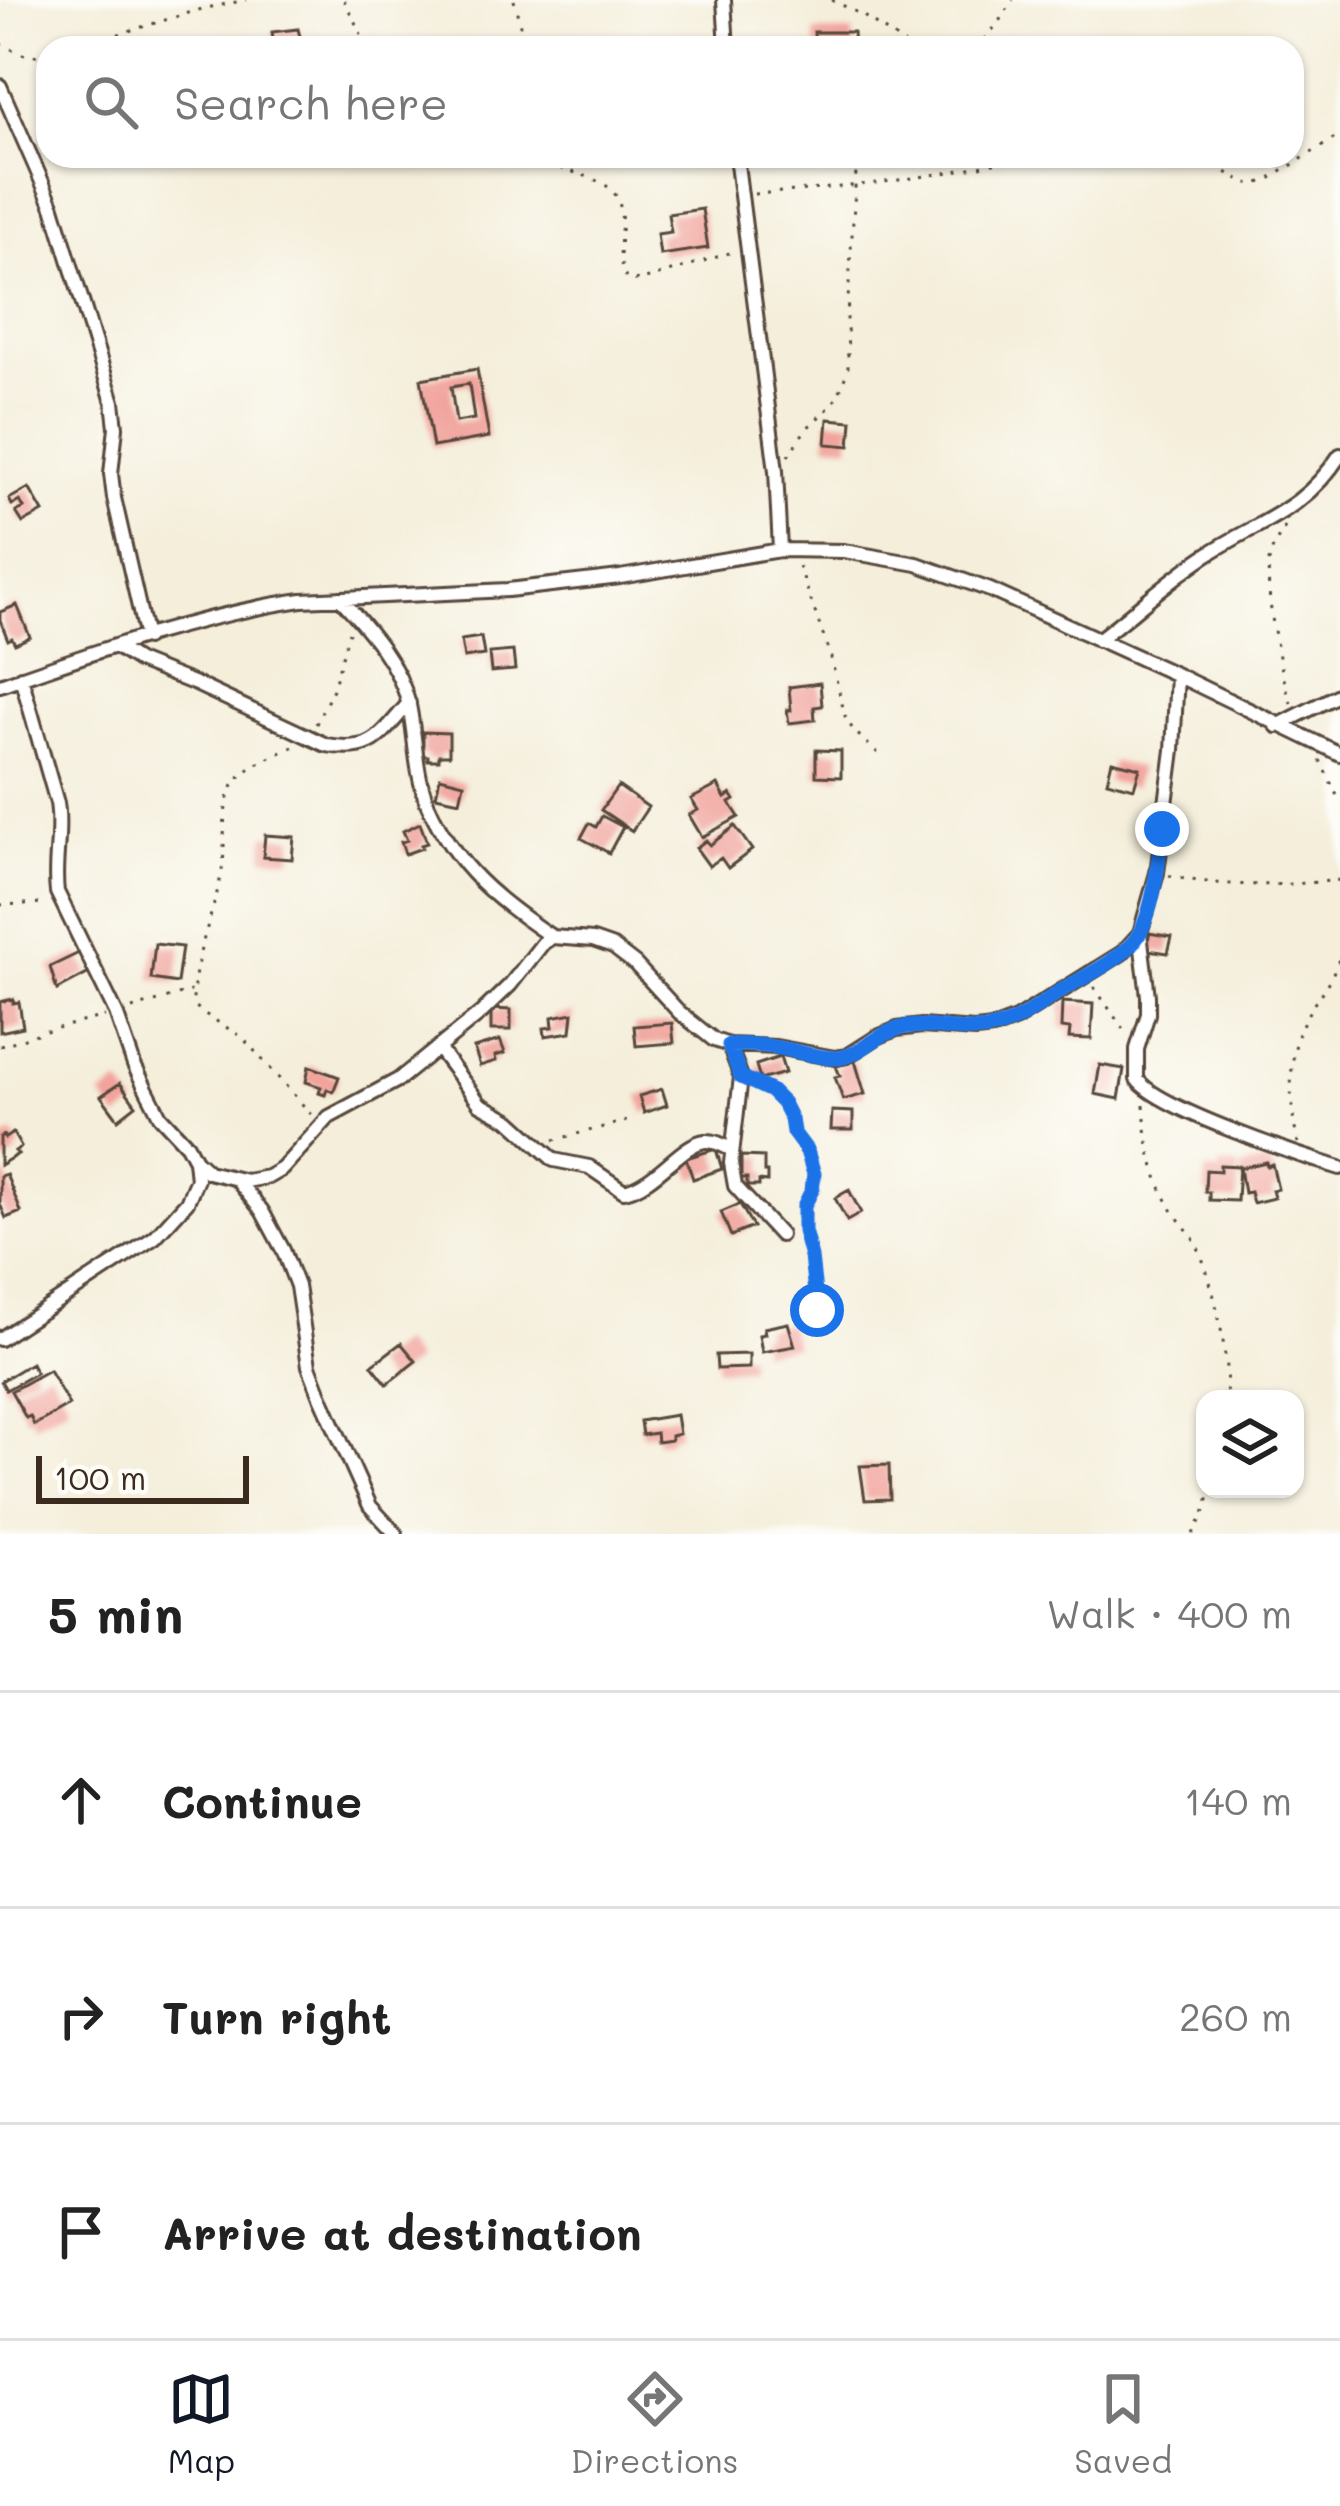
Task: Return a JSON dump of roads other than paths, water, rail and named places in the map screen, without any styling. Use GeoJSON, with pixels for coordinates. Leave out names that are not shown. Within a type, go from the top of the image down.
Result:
{"type":"FeatureCollection","features":[{"type":"Feature","properties":{"kind":"street"},"geometry":{"type":"LineString","coordinates":[[724,0],[726,36]]}},
{"type":"Feature","properties":{"kind":"street"},"geometry":{"type":"LineString","coordinates":[[0,86],[53,207],[113,402],[114,498],[146,638]]}},
{"type":"Feature","properties":{"kind":"street"},"geometry":{"type":"LineString","coordinates":[[737,168],[784,550]]}},
{"type":"Feature","properties":{"kind":"street"},"geometry":{"type":"LineString","coordinates":[[1098,640],[1207,554],[1295,506],[1340,455]]}},
{"type":"Feature","properties":{"kind":"street"},"geometry":{"type":"LineString","coordinates":[[0,685],[272,604],[508,590],[784,550],[844,551],[916,564],[990,590],[1340,754]]}},
{"type":"Feature","properties":{"kind":"street"},"geometry":{"type":"LineString","coordinates":[[340,598],[371,631],[396,673],[409,704],[427,802],[473,877],[503,905],[552,938],[592,940],[613,947],[714,1040],[835,1058],[897,1029],[993,1028],[1089,975],[1122,953],[1140,933]]}},
{"type":"Feature","properties":{"kind":"street"},"geometry":{"type":"LineString","coordinates":[[116,647],[326,745],[367,746],[409,704]]}},
{"type":"Feature","properties":{"kind":"street"},"geometry":{"type":"LineString","coordinates":[[1177,675],[1157,873],[1140,933],[1148,996],[1137,1049],[1137,1079],[1143,1087],[1209,1120],[1340,1168]]}},
{"type":"Feature","properties":{"kind":"street"},"geometry":{"type":"LineString","coordinates":[[21,677],[61,825],[55,873],[61,899],[160,1116],[208,1172],[255,1180],[282,1169],[336,1112],[398,1080],[481,1013],[552,938]]}},
{"type":"Feature","properties":{"kind":"street"},"geometry":{"type":"LineString","coordinates":[[1277,726],[1340,694]]}},
{"type":"Feature","properties":{"kind":"street"},"geometry":{"type":"LineString","coordinates":[[729,1045],[741,1077],[731,1162],[735,1186],[780,1235]]}},
{"type":"Feature","properties":{"kind":"street"},"geometry":{"type":"LineString","coordinates":[[437,1048],[480,1104],[511,1121],[554,1160],[589,1167],[624,1191],[658,1174],[698,1143],[713,1141],[732,1150]]}},
{"type":"Feature","properties":{"kind":"street"},"geometry":{"type":"LineString","coordinates":[[0,1339],[154,1237],[194,1190],[195,1160]]}},
{"type":"Feature","properties":{"kind":"street"},"geometry":{"type":"LineString","coordinates":[[236,1179],[262,1211],[284,1250],[297,1286],[315,1382],[370,1506],[396,1534]]}}]}
